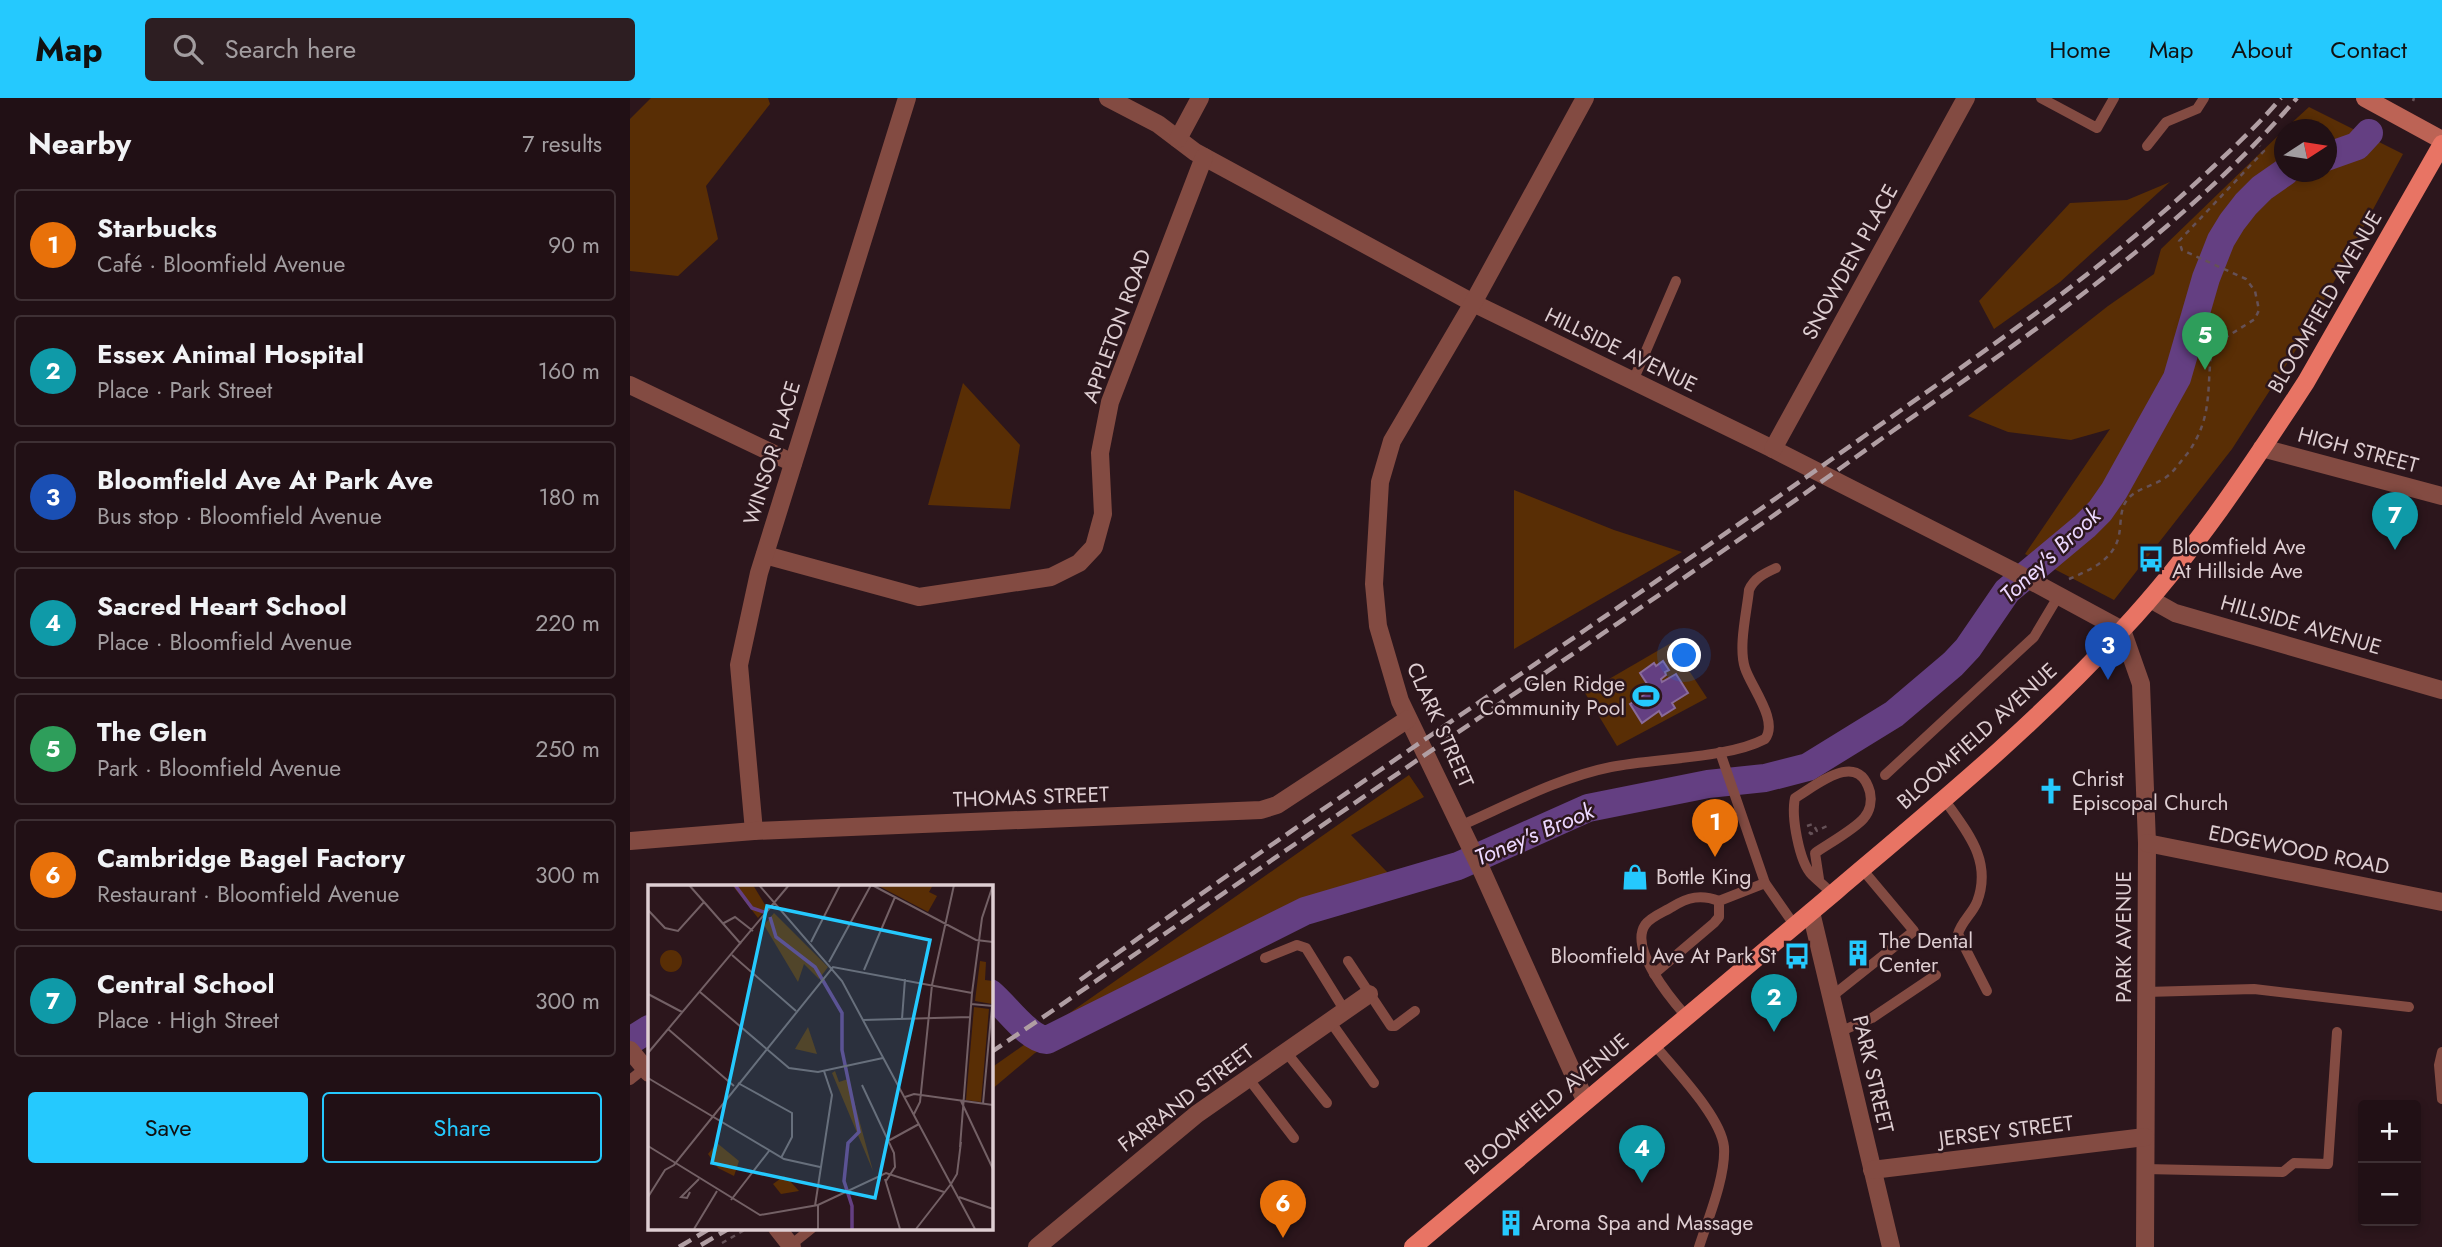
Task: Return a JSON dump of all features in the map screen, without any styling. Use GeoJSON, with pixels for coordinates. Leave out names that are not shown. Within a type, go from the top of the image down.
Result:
{"type":"FeatureCollection","features":[{"type":"Feature","properties":{"kind":"main road","name":"BLOOMFIELD AVENUE"},"geometry":{"type":"LineString","coordinates":[[1412,1247],[1944,799],[2042,712],[2122,631],[2221,508],[2306,382],[2442,142]]}},
{"type":"Feature","properties":{"kind":"street","name":"WINSOR PLACE"},"geometry":{"type":"LineString","coordinates":[[754,831],[739,665],[765,555],[907,98]]}},
{"type":"Feature","properties":{"kind":"street","name":"HILLSIDE AVENUE"},"geometry":{"type":"LineString","coordinates":[[1108,98],[1158,124],[1204,157],[1473,303],[1773,449],[2011,570],[2122,631]]}},
{"type":"Feature","properties":{"kind":"street"},"geometry":{"type":"LineString","coordinates":[[1178,139],[1200,98]]}},
{"type":"Feature","properties":{"kind":"street","name":"CLARK STREET"},"geometry":{"type":"LineString","coordinates":[[1585,98],[1473,303],[1392,441],[1380,482],[1374,563],[1375,604],[1388,664],[1408,719],[1481,869],[1585,1101]]}},
{"type":"Feature","properties":{"kind":"street","name":"SNOWDEN PLACE"},"geometry":{"type":"LineString","coordinates":[[1773,449],[1966,98]]}},
{"type":"Feature","properties":{"kind":"street"},"geometry":{"type":"LineString","coordinates":[[2365,98],[2442,142]]}},
{"type":"Feature","properties":{"kind":"street","name":"APPLETON ROAD"},"geometry":{"type":"LineString","coordinates":[[765,555],[919,597],[1051,577],[1079,563],[1094,547],[1103,514],[1100,453],[1110,402],[1204,157]]}},
{"type":"Feature","properties":{"kind":"street"},"geometry":{"type":"LineString","coordinates":[[630,385],[793,463]]}},
{"type":"Feature","properties":{"kind":"street","name":"HIGH STREET"},"geometry":{"type":"LineString","coordinates":[[2262,449],[2442,496]]}},
{"type":"Feature","properties":{"kind":"street","name":"HILLSIDE AVENUE"},"geometry":{"type":"LineString","coordinates":[[2150,599],[2175,613],[2442,690]]}},
{"type":"Feature","properties":{"kind":"street","name":"PARK AVENUE"},"geometry":{"type":"LineString","coordinates":[[2122,631],[2141,684],[2147,843],[2145,1247]]}},
{"type":"Feature","properties":{"kind":"street","name":"THOMAS STREET"},"geometry":{"type":"LineString","coordinates":[[630,841],[754,831],[1261,810],[1277,805],[1408,719]]}},
{"type":"Feature","properties":{"kind":"street","name":"EDGEWOOD ROAD"},"geometry":{"type":"LineString","coordinates":[[2147,843],[2442,902]]}},
{"type":"Feature","properties":{"kind":"street","name":"PARK STREET"},"geometry":{"type":"LineString","coordinates":[[1811,912],[1891,1247]]}},
{"type":"Feature","properties":{"kind":"street","name":"FARRAND STREET"},"geometry":{"type":"LineString","coordinates":[[1037,1247],[1185,1124],[1369,994]]}},
{"type":"Feature","properties":{"kind":"street","name":"JERSEY STREET"},"geometry":{"type":"LineString","coordinates":[[1872,1170],[2145,1137]]}},
{"type":"Feature","properties":{"kind":"street"},"geometry":{"type":"LineString","coordinates":[[779,1230],[792,1246]]}},
{"type":"Feature","properties":{"kind":"lane"},"geometry":{"type":"LineString","coordinates":[[2041,98],[2097,128],[2114,98]]}},
{"type":"Feature","properties":{"kind":"lane"},"geometry":{"type":"LineString","coordinates":[[2147,146],[2166,122],[2197,109],[2204,98]]}},
{"type":"Feature","properties":{"kind":"lane"},"geometry":{"type":"LineString","coordinates":[[1633,381],[1675,281]]}},
{"type":"Feature","properties":{"kind":"lane"},"geometry":{"type":"LineString","coordinates":[[1460,826],[1590,772],[1627,764],[1720,752],[1758,742],[1769,733],[1769,719],[1745,668],[1743,652],[1749,590],[1752,582],[1776,568]]}},
{"type":"Feature","properties":{"kind":"lane"},"geometry":{"type":"LineString","coordinates":[[1885,775],[2034,636],[2059,596]]}},
{"type":"Feature","properties":{"kind":"lane"},"geometry":{"type":"LineString","coordinates":[[1720,752],[1765,883],[1795,926]]}},
{"type":"Feature","properties":{"kind":"lane"},"geometry":{"type":"LineString","coordinates":[[1819,879],[1815,853],[1864,818],[1870,806],[1868,785],[1860,774],[1851,770],[1831,776],[1795,798],[1793,818],[1807,868],[1832,894]]}},
{"type":"Feature","properties":{"kind":"lane"},"geometry":{"type":"LineString","coordinates":[[1944,799],[1973,841],[1979,860],[1983,880],[1974,908],[1960,926],[1958,934],[1987,991]]}},
{"type":"Feature","properties":{"kind":"lane"},"geometry":{"type":"LineString","coordinates":[[1831,997],[1914,931],[1862,869]]}},
{"type":"Feature","properties":{"kind":"lane"},"geometry":{"type":"LineString","coordinates":[[1686,1016],[1662,988],[1654,974],[1641,937],[1646,922],[1681,902],[1705,896],[1719,901],[1765,883]]}},
{"type":"Feature","properties":{"kind":"lane"},"geometry":{"type":"LineString","coordinates":[[1654,974],[1714,923],[1719,917],[1719,901]]}},
{"type":"Feature","properties":{"kind":"lane"},"geometry":{"type":"LineString","coordinates":[[1265,958],[1297,945],[1306,948],[1345,1011]]}},
{"type":"Feature","properties":{"kind":"lane"},"geometry":{"type":"LineString","coordinates":[[1348,961],[1391,1026],[1395,1026],[1415,1011]]}},
{"type":"Feature","properties":{"kind":"lane"},"geometry":{"type":"LineString","coordinates":[[1839,1032],[1872,1018],[1937,975]]}},
{"type":"Feature","properties":{"kind":"lane"},"geometry":{"type":"LineString","coordinates":[[2146,992],[2253,989],[2409,1007]]}},
{"type":"Feature","properties":{"kind":"lane"},"geometry":{"type":"LineString","coordinates":[[1330,1021],[1374,1083]]}},
{"type":"Feature","properties":{"kind":"lane"},"geometry":{"type":"LineString","coordinates":[[2145,1169],[2283,1172],[2294,1163],[2328,1164],[2337,1032]]}},
{"type":"Feature","properties":{"kind":"lane"},"geometry":{"type":"LineString","coordinates":[[1654,1044],[1713,1117],[1724,1146],[1719,1184],[1699,1247]]}},
{"type":"Feature","properties":{"kind":"lane"},"geometry":{"type":"LineString","coordinates":[[1286,1052],[1327,1103]]}},
{"type":"Feature","properties":{"kind":"lane"},"geometry":{"type":"LineString","coordinates":[[2442,1052],[2439,1065],[2442,1099]]}},
{"type":"Feature","properties":{"kind":"lane"},"geometry":{"type":"LineString","coordinates":[[630,1080],[639,1061]]}},
{"type":"Feature","properties":{"kind":"lane"},"geometry":{"type":"LineString","coordinates":[[1248,1079],[1294,1138]]}},
{"type":"Feature","properties":{"kind":"lane"},"geometry":{"type":"LineString","coordinates":[[792,1246],[810,1230]]}},
{"type":"Feature","properties":{"kind":"path"},"geometry":{"type":"LineString","coordinates":[[2068,579],[2090,570],[2105,559],[2118,539],[2123,505],[2133,493],[2166,477],[2197,441],[2208,408],[2212,346],[2255,319],[2259,310],[2255,291],[2246,279],[2191,255],[2182,250],[2179,242],[2264,151],[2260,146]]}},
{"type":"Feature","properties":{"kind":"path"},"geometry":{"type":"LineString","coordinates":[[1817,831],[1814,825],[1807,827],[1811,834],[1817,831],[1829,825]]}},
{"type":"Feature","properties":{"kind":"path"},"geometry":{"type":"LineString","coordinates":[[722,1243],[745,1230]]}},
{"type":"Feature","properties":{"kind":"shaded area"},"geometry":{"type":"Polygon","coordinates":[[[651,98],[768,98],[770,104],[706,186],[718,239],[678,276],[630,271],[630,119],[651,98]]]}},
{"type":"Feature","properties":{"kind":"shaded area"},"geometry":{"type":"Polygon","coordinates":[[[2309,107],[2333,119],[2296,119],[2309,107]]]}},
{"type":"Feature","properties":{"kind":"shaded area"},"geometry":{"type":"Polygon","coordinates":[[[2337,121],[2403,154],[2303,339],[2232,449],[2114,600],[2025,554],[2110,429],[2071,440],[2008,432],[1968,416],[2108,306],[2154,274],[2161,249],[2274,140],[2274,182],[2337,182],[2337,121]]]}},
{"type":"Feature","properties":{"kind":"shaded area"},"geometry":{"type":"Polygon","coordinates":[[[2170,182],[2060,282],[1994,329],[1979,301],[2070,203],[2127,200],[2170,182]]]}},
{"type":"Feature","properties":{"kind":"shaded area"},"geometry":{"type":"Polygon","coordinates":[[[963,383],[1020,445],[1010,509],[928,505],[963,383]]]}},
{"type":"Feature","properties":{"kind":"shaded area"},"geometry":{"type":"Polygon","coordinates":[[[1514,490],[1614,530],[1682,552],[1514,649],[1514,490]]]}},
{"type":"Feature","properties":{"kind":"shaded area","name":"Glen Ridge Community Pool"},"geometry":{"type":"Polygon","coordinates":[[[1671,643],[1707,698],[1617,746],[1585,693],[1671,643]]]}},
{"type":"Feature","properties":{"kind":"shaded area"},"geometry":{"type":"Polygon","coordinates":[[[1663,661],[1669,670],[1665,672],[1662,682],[1676,674],[1688,693],[1672,703],[1675,708],[1662,716],[1659,711],[1642,723],[1630,704],[1651,690],[1640,673],[1654,663],[1656,666],[1663,661]]]}},
{"type":"Feature","properties":{"kind":"shaded area"},"geometry":{"type":"Polygon","coordinates":[[[1409,775],[1424,797],[1351,835],[1389,874],[1392,891],[1300,917],[1035,1053],[992,1089],[992,1067],[1409,775]]]}},
{"type":"Feature","properties":{"kind":"waterway","name":"Toney's Brook"},"geometry":{"type":"LineString","coordinates":[[2337,153],[2357,146],[2369,133]]}},
{"type":"Feature","properties":{"kind":"waterway","name":"Toney's Brook"},"geometry":{"type":"LineString","coordinates":[[992,995],[1032,1034],[1047,1040],[1305,911],[1458,866],[1588,808],[1708,784],[1765,778],[1808,767],[1894,714],[1968,648],[2007,591],[2100,511],[2177,378],[2206,278],[2221,240],[2246,204],[2274,180]]}},
{"type":"Feature","properties":{"kind":"waterway","name":"Toney's Brook"},"geometry":{"type":"LineString","coordinates":[[630,1041],[648,1030]]}},
{"type":"Feature","properties":{"kind":"railway"},"geometry":{"type":"LineString","coordinates":[[1080,980],[1766,506],[1998,341],[2086,275],[2172,204],[2239,142],[2281,98]]}},
{"type":"Feature","properties":{"kind":"railway"},"geometry":{"type":"LineString","coordinates":[[992,1052],[1681,580],[2026,336],[2141,248],[2196,201],[2248,151],[2297,98]]}},
{"type":"Feature","properties":{"kind":"railway"},"geometry":{"type":"LineString","coordinates":[[679,1247],[708,1230]]}},
{"type":"Feature","properties":{"kind":"railway"},"geometry":{"type":"LineString","coordinates":[[701,1245],[727,1230]]}},
{"type":"Feature","properties":{"kind":"place","name":"The Glen"},"geometry":{"type":"Point","coordinates":[2205,370]}},
{"type":"Feature","properties":{"kind":"place","name":"Central School"},"geometry":{"type":"Point","coordinates":[2395,550]}},
{"type":"Feature","properties":{"kind":"place","name":"Bloomfield Ave At Hillside Ave"},"geometry":{"type":"Point","coordinates":[2151,559]}},
{"type":"Feature","properties":{"kind":"place","name":"Bloomfield Ave At Park Ave"},"geometry":{"type":"Point","coordinates":[2108,680]}},
{"type":"Feature","properties":{"kind":"place","name":"Glen Ridge Community Pool"},"geometry":{"type":"Point","coordinates":[1646,696]}},
{"type":"Feature","properties":{"kind":"place","name":"Christ Episcopal Church"},"geometry":{"type":"Point","coordinates":[2051,791]}},
{"type":"Feature","properties":{"kind":"place","name":"Starbucks"},"geometry":{"type":"Point","coordinates":[1715,857]}},
{"type":"Feature","properties":{"kind":"place","name":"Bottle King"},"geometry":{"type":"Point","coordinates":[1635,877]}},
{"type":"Feature","properties":{"kind":"place","name":"The Dental Center"},"geometry":{"type":"Point","coordinates":[1858,953]}},
{"type":"Feature","properties":{"kind":"place","name":"Bloomfield Ave At Park St"},"geometry":{"type":"Point","coordinates":[1797,956]}},
{"type":"Feature","properties":{"kind":"place","name":"Essex Animal Hospital"},"geometry":{"type":"Point","coordinates":[1774,1032]}},
{"type":"Feature","properties":{"kind":"place","name":"Sacred Heart School"},"geometry":{"type":"Point","coordinates":[1642,1183]}},
{"type":"Feature","properties":{"kind":"place","name":"Aroma Spa and Massage"},"geometry":{"type":"Point","coordinates":[1511,1223]}},
{"type":"Feature","properties":{"kind":"place","name":"Cambridge Bagel Factory"},"geometry":{"type":"Point","coordinates":[1283,1238]}}]}
